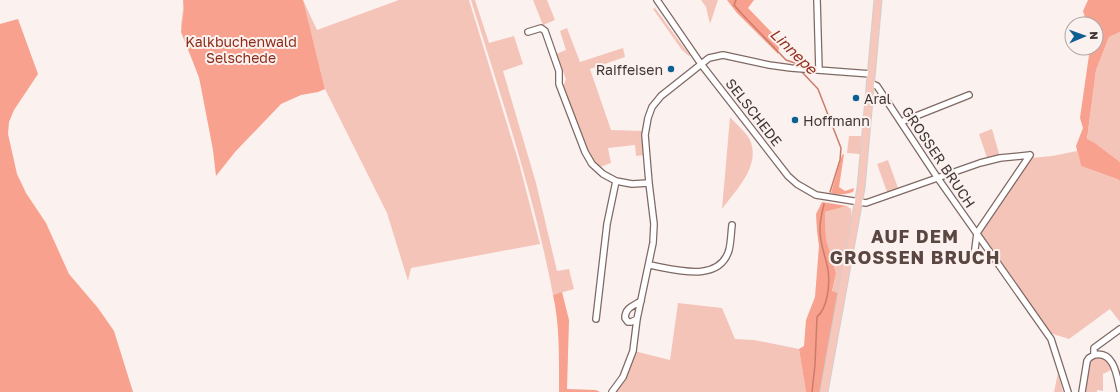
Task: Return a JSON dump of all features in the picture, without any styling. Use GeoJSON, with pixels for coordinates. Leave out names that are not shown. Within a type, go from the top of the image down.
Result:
{"type":"FeatureCollection","features":[{"type":"Feature","properties":{"kind":"main road"},"geometry":{"type":"LineString","coordinates":[[824,392],[858,202],[878,0]]}},
{"type":"Feature","properties":{"kind":"street","name":"SELSCHEDE"},"geometry":{"type":"LineString","coordinates":[[657,0],[701,64],[788,176],[797,184],[816,195],[858,202],[868,202],[989,160],[1030,155],[977,233]]}},
{"type":"Feature","properties":{"kind":"street"},"geometry":{"type":"LineString","coordinates":[[817,0],[819,70]]}},
{"type":"Feature","properties":{"kind":"street"},"geometry":{"type":"LineString","coordinates":[[528,32],[541,28],[545,31],[559,71],[559,84],[585,152],[592,164],[603,174],[616,181],[632,184],[649,183]]}},
{"type":"Feature","properties":{"kind":"street"},"geometry":{"type":"LineString","coordinates":[[612,392],[623,377],[633,351],[637,319],[653,243],[654,224],[645,135],[648,118],[652,107],[672,86],[709,58],[723,55],[769,65],[871,74]]}},
{"type":"Feature","properties":{"kind":"street","name":"GROSSER BRUCH"},"geometry":{"type":"LineString","coordinates":[[870,83],[877,86],[936,178],[977,233],[1051,339],[1068,392]]}},
{"type":"Feature","properties":{"kind":"street"},"geometry":{"type":"LineString","coordinates":[[901,122],[969,95]]}},
{"type":"Feature","properties":{"kind":"street"},"geometry":{"type":"LineString","coordinates":[[596,319],[607,224],[616,181]]}},
{"type":"Feature","properties":{"kind":"street"},"geometry":{"type":"LineString","coordinates":[[649,265],[697,273],[708,271],[723,261],[728,250],[732,225]]}},
{"type":"Feature","properties":{"kind":"street"},"geometry":{"type":"LineString","coordinates":[[974,257],[977,233]]}},
{"type":"Feature","properties":{"kind":"street"},"geometry":{"type":"LineString","coordinates":[[637,319],[628,322],[625,318],[625,313],[628,309],[641,301]]}},
{"type":"Feature","properties":{"kind":"street"},"geometry":{"type":"LineString","coordinates":[[1094,355],[1094,350],[1096,347],[1120,329]]}},
{"type":"Feature","properties":{"kind":"street"},"geometry":{"type":"LineString","coordinates":[[1082,392],[1087,361],[1089,358],[1098,354],[1106,357],[1114,364],[1120,390]]}},
{"type":"Feature","properties":{"kind":"green space","name":"Kalkbuchenwald Selschede"},"geometry":{"type":"Polygon","coordinates":[[[183,0],[303,0],[325,89],[318,92],[301,95],[281,104],[235,152],[216,176],[213,150],[199,77],[181,32],[184,10],[183,0]]]}},
{"type":"Feature","properties":{"kind":"green space"},"geometry":{"type":"Polygon","coordinates":[[[184,0],[303,0],[317,30],[399,0],[469,0],[519,163],[540,244],[411,268],[408,281],[387,213],[325,89],[311,33],[203,90],[181,26],[184,0]]]}},
{"type":"Feature","properties":{"kind":"green space"},"geometry":{"type":"Polygon","coordinates":[[[471,0],[475,0],[489,43],[514,36],[523,64],[503,71],[536,183],[557,271],[569,269],[574,289],[553,295],[527,183],[471,0]]]}},
{"type":"Feature","properties":{"kind":"green space"},"geometry":{"type":"Polygon","coordinates":[[[533,0],[547,0],[555,20],[543,25],[533,0]]]}},
{"type":"Feature","properties":{"kind":"green space"},"geometry":{"type":"Polygon","coordinates":[[[701,0],[718,0],[710,24],[706,7],[701,0]]]}},
{"type":"Feature","properties":{"kind":"green space"},"geometry":{"type":"Polygon","coordinates":[[[727,0],[754,0],[748,8],[780,41],[778,54],[737,13],[727,0]]]}},
{"type":"Feature","properties":{"kind":"green space"},"geometry":{"type":"Polygon","coordinates":[[[1088,0],[1120,0],[1120,32],[1109,37],[1104,50],[1104,16],[1085,16],[1083,11],[1088,0]]]}},
{"type":"Feature","properties":{"kind":"green space"},"geometry":{"type":"Polygon","coordinates":[[[655,8],[690,55],[689,56],[682,50],[653,9],[655,8]]]}},
{"type":"Feature","properties":{"kind":"green space"},"geometry":{"type":"Polygon","coordinates":[[[18,19],[38,74],[14,110],[9,122],[8,134],[17,174],[26,193],[46,223],[69,274],[98,308],[114,331],[133,392],[0,392],[0,24],[18,19]]]}},
{"type":"Feature","properties":{"kind":"green space"},"geometry":{"type":"Polygon","coordinates":[[[567,28],[580,62],[623,48],[625,57],[590,69],[611,130],[643,131],[644,155],[636,156],[635,145],[608,148],[611,163],[600,167],[593,162],[563,87],[566,79],[556,54],[566,50],[560,31],[567,28]]]}},
{"type":"Feature","properties":{"kind":"green space"},"geometry":{"type":"Polygon","coordinates":[[[1120,32],[1120,162],[1095,143],[1087,140],[1096,70],[1102,56],[1104,56],[1104,50],[1109,37],[1120,32]]]}},
{"type":"Feature","properties":{"kind":"green space"},"geometry":{"type":"Polygon","coordinates":[[[1089,56],[1102,56],[1096,70],[1087,139],[1095,143],[1120,162],[1120,181],[1081,166],[1076,146],[1083,128],[1080,118],[1089,56]]]}},
{"type":"Feature","properties":{"kind":"green space"},"geometry":{"type":"Polygon","coordinates":[[[730,117],[748,137],[753,150],[750,168],[740,186],[722,209],[730,117]]]}},
{"type":"Feature","properties":{"kind":"green space"},"geometry":{"type":"Polygon","coordinates":[[[992,129],[1000,157],[987,158],[979,134],[992,129]]]}},
{"type":"Feature","properties":{"kind":"green space"},"geometry":{"type":"Polygon","coordinates":[[[849,136],[861,136],[860,154],[847,153],[849,136]]]}},
{"type":"Feature","properties":{"kind":"green space"},"geometry":{"type":"Polygon","coordinates":[[[1077,151],[1081,166],[1120,181],[1120,322],[1110,309],[1069,339],[1050,333],[980,235],[980,232],[1031,158],[1077,151]]]}},
{"type":"Feature","properties":{"kind":"green space"},"geometry":{"type":"Polygon","coordinates":[[[844,154],[839,187],[845,191],[854,188],[853,192],[834,194],[831,193],[842,155],[844,154]]]}},
{"type":"Feature","properties":{"kind":"green space"},"geometry":{"type":"Polygon","coordinates":[[[888,160],[898,188],[887,192],[877,164],[888,160]]]}},
{"type":"Feature","properties":{"kind":"green space"},"geometry":{"type":"Polygon","coordinates":[[[822,202],[847,206],[825,212],[826,239],[836,273],[832,291],[838,293],[821,392],[806,392],[799,349],[804,346],[806,320],[815,297],[819,246],[816,214],[822,202]]]}},
{"type":"Feature","properties":{"kind":"green space"},"geometry":{"type":"Polygon","coordinates":[[[847,206],[851,209],[852,220],[838,293],[832,292],[836,273],[826,239],[825,212],[847,206]]]}},
{"type":"Feature","properties":{"kind":"green space"},"geometry":{"type":"Polygon","coordinates":[[[562,292],[569,320],[567,389],[596,390],[600,392],[559,392],[558,331],[553,295],[562,292]]]}},
{"type":"Feature","properties":{"kind":"green space"},"geometry":{"type":"Polygon","coordinates":[[[678,303],[722,308],[735,339],[754,340],[799,349],[806,392],[614,392],[634,351],[670,360],[678,303]]]}},
{"type":"Feature","properties":{"kind":"green space"},"geometry":{"type":"Polygon","coordinates":[[[1096,357],[1106,360],[1113,369],[1103,374],[1103,391],[1097,390],[1097,392],[1084,392],[1089,362],[1096,357]]]}},
{"type":"Feature","properties":{"kind":"green space"},"geometry":{"type":"Polygon","coordinates":[[[1058,373],[1063,392],[1054,392],[1058,373]]]}},
{"type":"Feature","properties":{"kind":"waterway","name":"Linnepe"},"geometry":{"type":"LineString","coordinates":[[736,0],[734,5],[741,13],[786,60],[798,64],[799,67]]}},
{"type":"Feature","properties":{"kind":"waterway","name":"Linnepe"},"geometry":{"type":"LineString","coordinates":[[801,71],[818,89],[841,148],[840,160],[830,192]]}},
{"type":"Feature","properties":{"kind":"waterway","name":"Linnepe"},"geometry":{"type":"LineString","coordinates":[[812,392],[817,317],[824,307],[829,282],[828,270],[820,234],[824,204]]}},
{"type":"Feature","properties":{"kind":"place","name":"Raiffeisen"},"geometry":{"type":"Point","coordinates":[671,69]}},
{"type":"Feature","properties":{"kind":"place","name":"Aral"},"geometry":{"type":"Point","coordinates":[856,98]}},
{"type":"Feature","properties":{"kind":"place","name":"Hoffmann"},"geometry":{"type":"Point","coordinates":[795,120]}},
{"type":"Feature","properties":{"kind":"district","name":"AUF DEM GROSSEN BRUCH"},"geometry":{"type":"Point","coordinates":[915,246]}}]}
